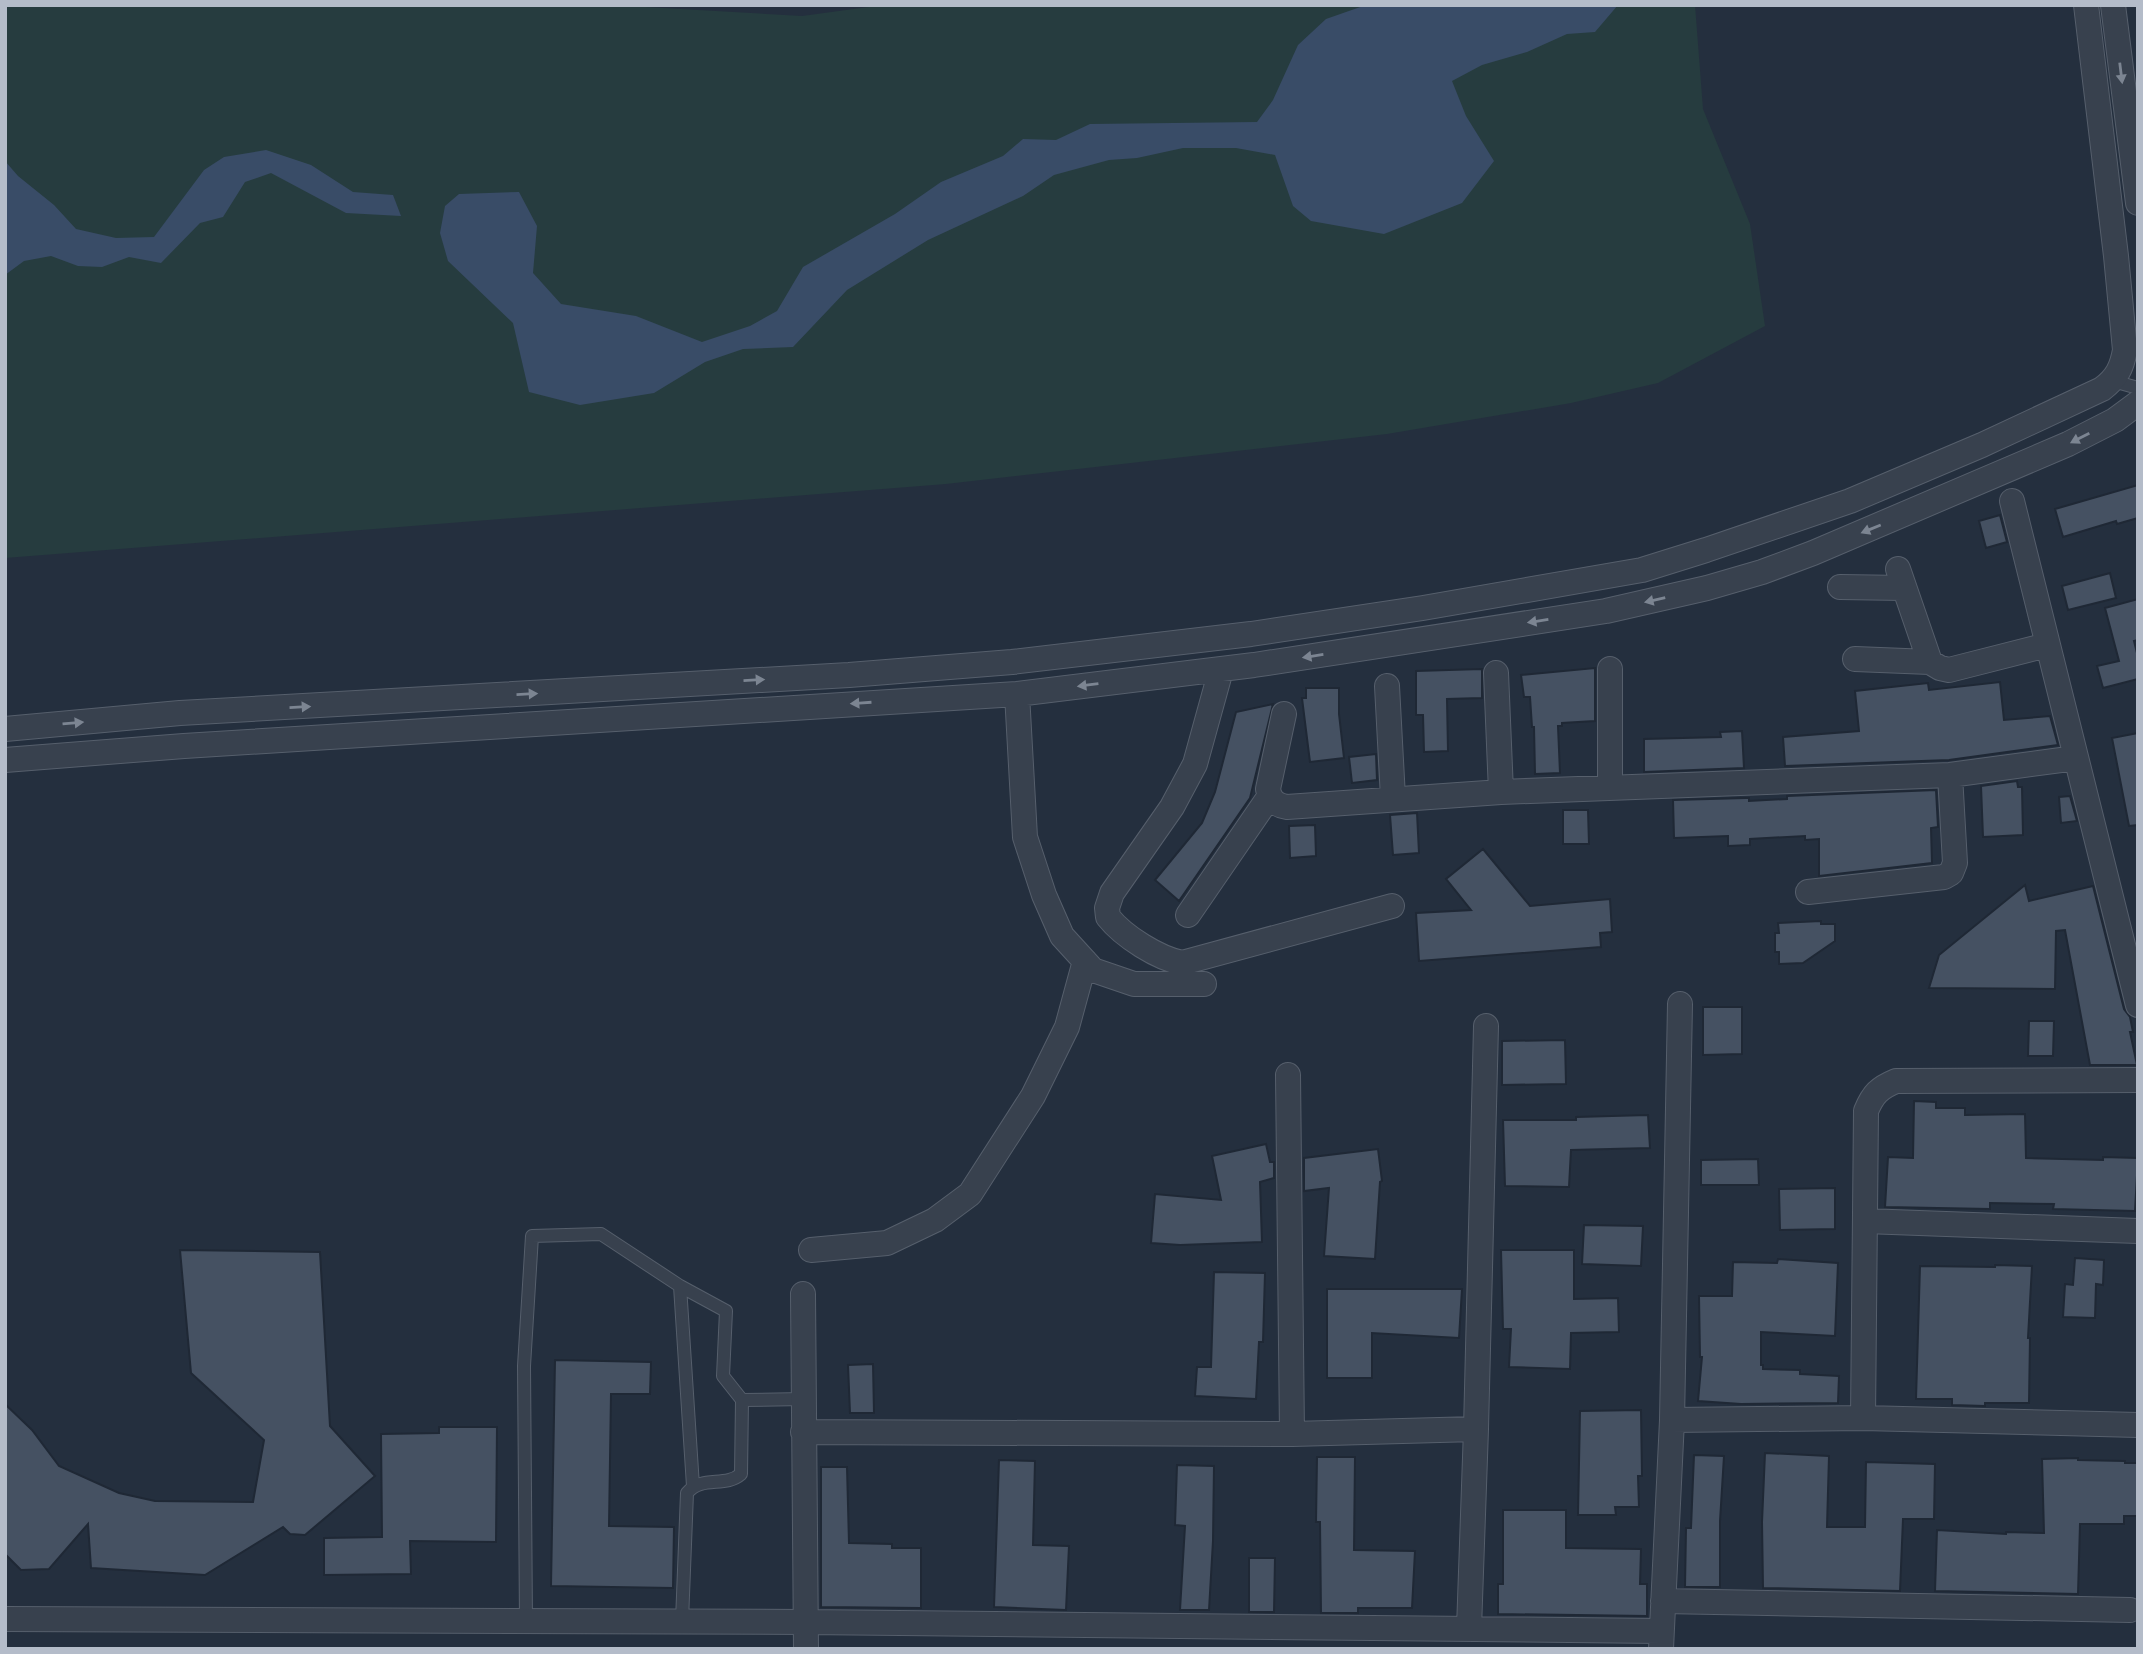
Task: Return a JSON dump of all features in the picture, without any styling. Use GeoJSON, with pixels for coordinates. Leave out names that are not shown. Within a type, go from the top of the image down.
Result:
{"type":"FeatureCollection","features":[{"type":"Feature","properties":{"kind":"street"},"geometry":{"type":"LineString","coordinates":[[5,729],[180,713],[849,675],[1081,655],[1251,634],[1423,608],[1642,570],[1850,501],[1982,445],[2102,388],[2113,381],[2122,365],[2125,350],[2086,5]]}},
{"type":"Feature","properties":{"kind":"street"},"geometry":{"type":"LineString","coordinates":[[2113,5],[2138,203]]}},
{"type":"Feature","properties":{"kind":"street"},"geometry":{"type":"LineString","coordinates":[[5,760],[184,746],[1017,694],[1221,670],[1606,611],[1707,588],[1762,572],[1871,529],[2068,444],[2115,420],[2138,403]]}},
{"type":"Feature","properties":{"kind":"street"},"geometry":{"type":"LineString","coordinates":[[2012,500],[2138,1005]]}},
{"type":"Feature","properties":{"kind":"street"},"geometry":{"type":"LineString","coordinates":[[1840,587],[1901,579],[1930,662]]}},
{"type":"Feature","properties":{"kind":"street"},"geometry":{"type":"LineString","coordinates":[[1251,634],[1254,665]]}},
{"type":"Feature","properties":{"kind":"street"},"geometry":{"type":"LineString","coordinates":[[1855,659],[1930,662],[1949,670],[2047,645]]}},
{"type":"Feature","properties":{"kind":"street"},"geometry":{"type":"LineString","coordinates":[[1610,669],[1610,788]]}},
{"type":"Feature","properties":{"kind":"street"},"geometry":{"type":"LineString","coordinates":[[1221,670],[1195,764],[1172,807],[1112,893],[1107,908],[1108,917],[1149,950],[1182,963],[1392,906]]}},
{"type":"Feature","properties":{"kind":"street"},"geometry":{"type":"LineString","coordinates":[[1496,673],[1501,792]]}},
{"type":"Feature","properties":{"kind":"street"},"geometry":{"type":"LineString","coordinates":[[1387,686],[1393,798]]}},
{"type":"Feature","properties":{"kind":"street"},"geometry":{"type":"LineString","coordinates":[[1017,694],[1025,837],[1044,895],[1062,936],[1093,970],[1134,984],[1204,984]]}},
{"type":"Feature","properties":{"kind":"street"},"geometry":{"type":"LineString","coordinates":[[180,713],[184,746]]}},
{"type":"Feature","properties":{"kind":"street"},"geometry":{"type":"LineString","coordinates":[[1284,714],[1268,789],[1273,802],[1287,807],[1501,792],[1950,775],[2076,758]]}},
{"type":"Feature","properties":{"kind":"street"},"geometry":{"type":"LineString","coordinates":[[1808,891],[1944,877],[1951,873],[1955,863],[1950,775]]}},
{"type":"Feature","properties":{"kind":"street"},"geometry":{"type":"LineString","coordinates":[[1188,915],[1269,797]]}},
{"type":"Feature","properties":{"kind":"street"},"geometry":{"type":"LineString","coordinates":[[811,1250],[887,1243],[935,1220],[970,1195],[1033,1097],[1067,1027],[1085,961]]}},
{"type":"Feature","properties":{"kind":"street"},"geometry":{"type":"LineString","coordinates":[[5,1619],[682,1621],[1469,1629],[1661,1640],[1672,1420],[1680,1004]]}},
{"type":"Feature","properties":{"kind":"street"},"geometry":{"type":"LineString","coordinates":[[1469,1629],[1486,1026]]}},
{"type":"Feature","properties":{"kind":"street"},"geometry":{"type":"LineString","coordinates":[[1288,1075],[1292,1434]]}},
{"type":"Feature","properties":{"kind":"street"},"geometry":{"type":"LineString","coordinates":[[1863,1418],[1866,1111],[1880,1088],[1896,1082],[2138,1080]]}},
{"type":"Feature","properties":{"kind":"street"},"geometry":{"type":"LineString","coordinates":[[1865,1221],[2138,1231]]}},
{"type":"Feature","properties":{"kind":"street"},"geometry":{"type":"LineString","coordinates":[[803,1294],[806,1649]]}},
{"type":"Feature","properties":{"kind":"street"},"geometry":{"type":"LineString","coordinates":[[1672,1420],[1863,1418],[2138,1425]]}},
{"type":"Feature","properties":{"kind":"street"},"geometry":{"type":"LineString","coordinates":[[803,1432],[1292,1434],[1476,1429]]}},
{"type":"Feature","properties":{"kind":"street"},"geometry":{"type":"LineString","coordinates":[[1663,1601],[2130,1610]]}},
{"type":"Feature","properties":{"kind":"lane"},"geometry":{"type":"LineString","coordinates":[[2113,381],[2138,388]]}},
{"type":"Feature","properties":{"kind":"lane"},"geometry":{"type":"LineString","coordinates":[[526,1621],[524,1366],[532,1236],[601,1234],[680,1286],[726,1311],[723,1376],[741,1400],[741,1474],[730,1480],[698,1483],[686,1498],[682,1621]]}},
{"type":"Feature","properties":{"kind":"lane"},"geometry":{"type":"LineString","coordinates":[[680,1286],[693,1486]]}},
{"type":"Feature","properties":{"kind":"lane"},"geometry":{"type":"LineString","coordinates":[[741,1400],[804,1399]]}},
{"type":"Feature","properties":{"kind":"green space"},"geometry":{"type":"Polygon","coordinates":[[[5,5],[611,5],[802,16],[883,5],[1695,5],[1703,109],[1750,224],[1765,326],[1658,383],[1571,403],[1387,434],[946,484],[5,558],[5,5]]]}},
{"type":"Feature","properties":{"kind":"water"},"geometry":{"type":"Polygon","coordinates":[[[1366,5],[1618,5],[1595,32],[1567,34],[1527,52],[1482,65],[1452,81],[1466,116],[1494,161],[1462,203],[1384,234],[1311,221],[1293,206],[1275,155],[1236,148],[1183,148],[1137,158],[1109,160],[1054,175],[1023,196],[928,240],[847,290],[793,347],[743,349],[705,362],[654,393],[580,405],[529,392],[513,323],[448,261],[440,233],[445,206],[459,194],[519,192],[537,226],[533,273],[561,304],[636,316],[702,342],[750,326],[777,311],[803,267],[895,214],[941,182],[1003,156],[1023,139],[1056,140],[1090,124],[1257,122],[1273,100],[1298,45],[1326,19],[1366,5]]]}},
{"type":"Feature","properties":{"kind":"water"},"geometry":{"type":"Polygon","coordinates":[[[266,150],[311,165],[353,192],[393,195],[401,216],[346,213],[271,173],[245,182],[223,217],[200,223],[161,263],[129,257],[102,267],[78,266],[51,256],[24,261],[5,275],[5,161],[18,176],[54,205],[76,229],[116,238],[154,237],[204,170],[224,157],[266,150]]]}},
{"type":"Feature","properties":{"kind":"building"},"geometry":{"type":"Polygon","coordinates":[[[2138,485],[2138,518],[2117,524],[2116,521],[2063,537],[2055,509],[2138,485]]]}},
{"type":"Feature","properties":{"kind":"building"},"geometry":{"type":"Polygon","coordinates":[[[2000,515],[2007,542],[1986,548],[1979,521],[2000,515]]]}},
{"type":"Feature","properties":{"kind":"building"},"geometry":{"type":"Polygon","coordinates":[[[2110,573],[2116,598],[2068,610],[2062,586],[2110,573]]]}},
{"type":"Feature","properties":{"kind":"building"},"geometry":{"type":"Polygon","coordinates":[[[2138,599],[2138,640],[2134,641],[2138,657],[2138,679],[2103,688],[2097,666],[2119,661],[2105,608],[2138,599]]]}},
{"type":"Feature","properties":{"kind":"building"},"geometry":{"type":"Polygon","coordinates":[[[1595,668],[1595,721],[1562,723],[1562,726],[1558,726],[1560,773],[1535,774],[1530,697],[1524,697],[1521,675],[1595,668]]]}},
{"type":"Feature","properties":{"kind":"building"},"geometry":{"type":"Polygon","coordinates":[[[1482,669],[1482,698],[1447,699],[1448,751],[1424,752],[1423,715],[1416,715],[1416,671],[1482,669]]]}},
{"type":"Feature","properties":{"kind":"building"},"geometry":{"type":"Polygon","coordinates":[[[2000,682],[2004,720],[2050,716],[2058,745],[1949,760],[1785,766],[1783,737],[1859,731],[1855,691],[1928,683],[1929,690],[2000,682]]]}},
{"type":"Feature","properties":{"kind":"building"},"geometry":{"type":"Polygon","coordinates":[[[1306,688],[1339,688],[1344,758],[1310,762],[1302,698],[1306,698],[1306,688]]]}},
{"type":"Feature","properties":{"kind":"building"},"geometry":{"type":"Polygon","coordinates":[[[1273,704],[1250,798],[1179,901],[1155,880],[1202,823],[1215,792],[1236,712],[1273,704]]]}},
{"type":"Feature","properties":{"kind":"building"},"geometry":{"type":"Polygon","coordinates":[[[1742,731],[1744,768],[1644,772],[1644,739],[1721,737],[1720,732],[1742,731]]]}},
{"type":"Feature","properties":{"kind":"building"},"geometry":{"type":"Polygon","coordinates":[[[2138,733],[2138,825],[2129,826],[2112,738],[2138,733]]]}},
{"type":"Feature","properties":{"kind":"building"},"geometry":{"type":"Polygon","coordinates":[[[1376,754],[1377,780],[1352,783],[1349,757],[1376,754]]]}},
{"type":"Feature","properties":{"kind":"building"},"geometry":{"type":"Polygon","coordinates":[[[2017,781],[2018,787],[2022,787],[2023,835],[1983,837],[1981,786],[2017,781]]]}},
{"type":"Feature","properties":{"kind":"building"},"geometry":{"type":"Polygon","coordinates":[[[1936,790],[1938,827],[1931,828],[1932,863],[1819,876],[1819,839],[1805,840],[1805,836],[1750,839],[1750,845],[1728,846],[1728,836],[1674,838],[1673,800],[1749,798],[1749,801],[1787,799],[1787,796],[1936,790]]]}},
{"type":"Feature","properties":{"kind":"building"},"geometry":{"type":"Polygon","coordinates":[[[2070,796],[2077,821],[2061,823],[2059,797],[2070,796]]]}},
{"type":"Feature","properties":{"kind":"building"},"geometry":{"type":"Polygon","coordinates":[[[1563,810],[1588,810],[1589,844],[1563,844],[1563,810]]]}},
{"type":"Feature","properties":{"kind":"building"},"geometry":{"type":"Polygon","coordinates":[[[1417,813],[1419,853],[1393,855],[1390,815],[1417,813]]]}},
{"type":"Feature","properties":{"kind":"building"},"geometry":{"type":"Polygon","coordinates":[[[1315,825],[1316,856],[1290,858],[1289,826],[1315,825]]]}},
{"type":"Feature","properties":{"kind":"building"},"geometry":{"type":"Polygon","coordinates":[[[1483,849],[1530,906],[1610,899],[1612,932],[1600,933],[1601,947],[1419,961],[1416,913],[1471,910],[1446,879],[1483,849]]]}},
{"type":"Feature","properties":{"kind":"building"},"geometry":{"type":"Polygon","coordinates":[[[2025,885],[2029,901],[2093,886],[2124,1009],[2130,1017],[2133,1032],[2130,1032],[2137,1065],[2090,1065],[2065,930],[2056,931],[2055,989],[1929,988],[1939,955],[2025,885]]]}},
{"type":"Feature","properties":{"kind":"building"},"geometry":{"type":"Polygon","coordinates":[[[1821,921],[1821,924],[1835,924],[1835,941],[1803,963],[1779,964],[1779,952],[1775,952],[1778,923],[1821,921]]]}},
{"type":"Feature","properties":{"kind":"building"},"geometry":{"type":"Polygon","coordinates":[[[1703,1007],[1742,1007],[1742,1054],[1703,1055],[1703,1007]]]}},
{"type":"Feature","properties":{"kind":"building"},"geometry":{"type":"Polygon","coordinates":[[[2029,1021],[2054,1021],[2053,1056],[2028,1056],[2029,1021]]]}},
{"type":"Feature","properties":{"kind":"building"},"geometry":{"type":"Polygon","coordinates":[[[1565,1040],[1566,1084],[1502,1085],[1502,1041],[1565,1040]]]}},
{"type":"Feature","properties":{"kind":"building"},"geometry":{"type":"Polygon","coordinates":[[[1914,1101],[1936,1102],[1936,1108],[1965,1108],[1965,1115],[2025,1114],[2026,1158],[2138,1158],[2135,1211],[2053,1209],[2054,1204],[1990,1203],[1990,1209],[1885,1207],[1888,1157],[1913,1158],[1914,1101]]]}},
{"type":"Feature","properties":{"kind":"building"},"geometry":{"type":"Polygon","coordinates":[[[1648,1115],[1650,1148],[1571,1150],[1569,1187],[1505,1186],[1503,1120],[1576,1120],[1576,1117],[1648,1115]]]}},
{"type":"Feature","properties":{"kind":"building"},"geometry":{"type":"Polygon","coordinates":[[[1266,1144],[1270,1162],[1274,1162],[1274,1178],[1260,1182],[1262,1242],[1180,1245],[1151,1243],[1155,1194],[1221,1200],[1212,1156],[1266,1144]]]}},
{"type":"Feature","properties":{"kind":"building"},"geometry":{"type":"Polygon","coordinates":[[[1378,1149],[1382,1181],[1375,1259],[1324,1256],[1329,1188],[1304,1191],[1304,1158],[1378,1149]]]}},
{"type":"Feature","properties":{"kind":"building"},"geometry":{"type":"Polygon","coordinates":[[[1758,1159],[1759,1185],[1701,1185],[1701,1160],[1758,1159]]]}},
{"type":"Feature","properties":{"kind":"building"},"geometry":{"type":"Polygon","coordinates":[[[1835,1188],[1835,1229],[1780,1230],[1779,1189],[1835,1188]]]}},
{"type":"Feature","properties":{"kind":"building"},"geometry":{"type":"Polygon","coordinates":[[[1584,1225],[1643,1226],[1641,1266],[1582,1264],[1584,1225]]]}},
{"type":"Feature","properties":{"kind":"building"},"geometry":{"type":"Polygon","coordinates":[[[180,1250],[320,1252],[330,1426],[375,1476],[305,1535],[290,1534],[283,1527],[205,1575],[91,1568],[88,1524],[49,1569],[21,1570],[5,1554],[5,1404],[32,1430],[59,1466],[119,1493],[155,1501],[253,1502],[264,1440],[191,1373],[180,1250]]]}},
{"type":"Feature","properties":{"kind":"building"},"geometry":{"type":"Polygon","coordinates":[[[1501,1250],[1574,1250],[1574,1299],[1618,1298],[1619,1332],[1571,1333],[1570,1369],[1509,1367],[1511,1329],[1503,1329],[1501,1250]]]}},
{"type":"Feature","properties":{"kind":"building"},"geometry":{"type":"Polygon","coordinates":[[[2075,1258],[2104,1260],[2103,1285],[2096,1284],[2095,1318],[2063,1317],[2065,1284],[2073,1285],[2075,1258]]]}},
{"type":"Feature","properties":{"kind":"building"},"geometry":{"type":"Polygon","coordinates":[[[1778,1259],[1838,1263],[1835,1336],[1761,1332],[1761,1365],[1763,1369],[1800,1370],[1800,1374],[1839,1376],[1838,1403],[1741,1404],[1698,1401],[1702,1357],[1699,1296],[1732,1296],[1733,1262],[1777,1263],[1778,1259]]]}},
{"type":"Feature","properties":{"kind":"building"},"geometry":{"type":"Polygon","coordinates":[[[1920,1266],[2032,1266],[2028,1338],[2029,1403],[1952,1405],[1952,1399],[1916,1399],[1920,1266]]]}},
{"type":"Feature","properties":{"kind":"building"},"geometry":{"type":"Polygon","coordinates":[[[1214,1272],[1265,1273],[1263,1342],[1259,1342],[1256,1399],[1195,1396],[1197,1367],[1211,1367],[1214,1272]]]}},
{"type":"Feature","properties":{"kind":"building"},"geometry":{"type":"Polygon","coordinates":[[[1327,1289],[1462,1289],[1459,1338],[1372,1333],[1372,1378],[1327,1378],[1327,1289]]]}},
{"type":"Feature","properties":{"kind":"building"},"geometry":{"type":"Polygon","coordinates":[[[555,1360],[651,1362],[650,1394],[611,1394],[609,1526],[674,1527],[673,1588],[551,1586],[555,1360]]]}},
{"type":"Feature","properties":{"kind":"building"},"geometry":{"type":"Polygon","coordinates":[[[873,1364],[874,1413],[850,1413],[848,1365],[873,1364]]]}},
{"type":"Feature","properties":{"kind":"building"},"geometry":{"type":"Polygon","coordinates":[[[1641,1410],[1642,1476],[1638,1476],[1639,1507],[1615,1507],[1616,1515],[1578,1515],[1580,1411],[1641,1410]]]}},
{"type":"Feature","properties":{"kind":"building"},"geometry":{"type":"Polygon","coordinates":[[[439,1427],[497,1427],[496,1542],[410,1541],[411,1574],[324,1575],[324,1538],[382,1537],[381,1434],[439,1433],[439,1427]]]}},
{"type":"Feature","properties":{"kind":"building"},"geometry":{"type":"Polygon","coordinates":[[[1765,1453],[1829,1456],[1827,1527],[1865,1527],[1866,1462],[1935,1464],[1934,1519],[1903,1519],[1900,1591],[1763,1588],[1765,1453]]]}},
{"type":"Feature","properties":{"kind":"building"},"geometry":{"type":"Polygon","coordinates":[[[1694,1455],[1724,1456],[1720,1587],[1685,1587],[1686,1528],[1691,1528],[1694,1455]]]}},
{"type":"Feature","properties":{"kind":"building"},"geometry":{"type":"Polygon","coordinates":[[[1317,1457],[1355,1457],[1354,1550],[1415,1551],[1412,1608],[1358,1608],[1358,1613],[1321,1613],[1320,1522],[1316,1522],[1317,1457]]]}},
{"type":"Feature","properties":{"kind":"building"},"geometry":{"type":"Polygon","coordinates":[[[2078,1458],[2138,1463],[2138,1516],[2124,1516],[2124,1524],[2080,1524],[2078,1594],[1935,1591],[1937,1530],[2044,1533],[2042,1459],[2078,1458]]]}},
{"type":"Feature","properties":{"kind":"building"},"geometry":{"type":"Polygon","coordinates":[[[999,1460],[1035,1461],[1033,1545],[1069,1546],[1066,1610],[994,1607],[999,1460]]]}},
{"type":"Feature","properties":{"kind":"building"},"geometry":{"type":"Polygon","coordinates":[[[1177,1465],[1214,1466],[1209,1610],[1180,1610],[1185,1526],[1175,1525],[1177,1465]]]}},
{"type":"Feature","properties":{"kind":"building"},"geometry":{"type":"Polygon","coordinates":[[[821,1467],[847,1467],[849,1543],[921,1548],[921,1608],[821,1607],[821,1467]]]}},
{"type":"Feature","properties":{"kind":"building"},"geometry":{"type":"Polygon","coordinates":[[[1503,1510],[1566,1510],[1566,1548],[1641,1549],[1640,1584],[1647,1584],[1647,1616],[1498,1614],[1498,1584],[1503,1584],[1503,1510]]]}},
{"type":"Feature","properties":{"kind":"building"},"geometry":{"type":"Polygon","coordinates":[[[1249,1558],[1275,1558],[1274,1612],[1249,1612],[1249,1558]]]}}]}
